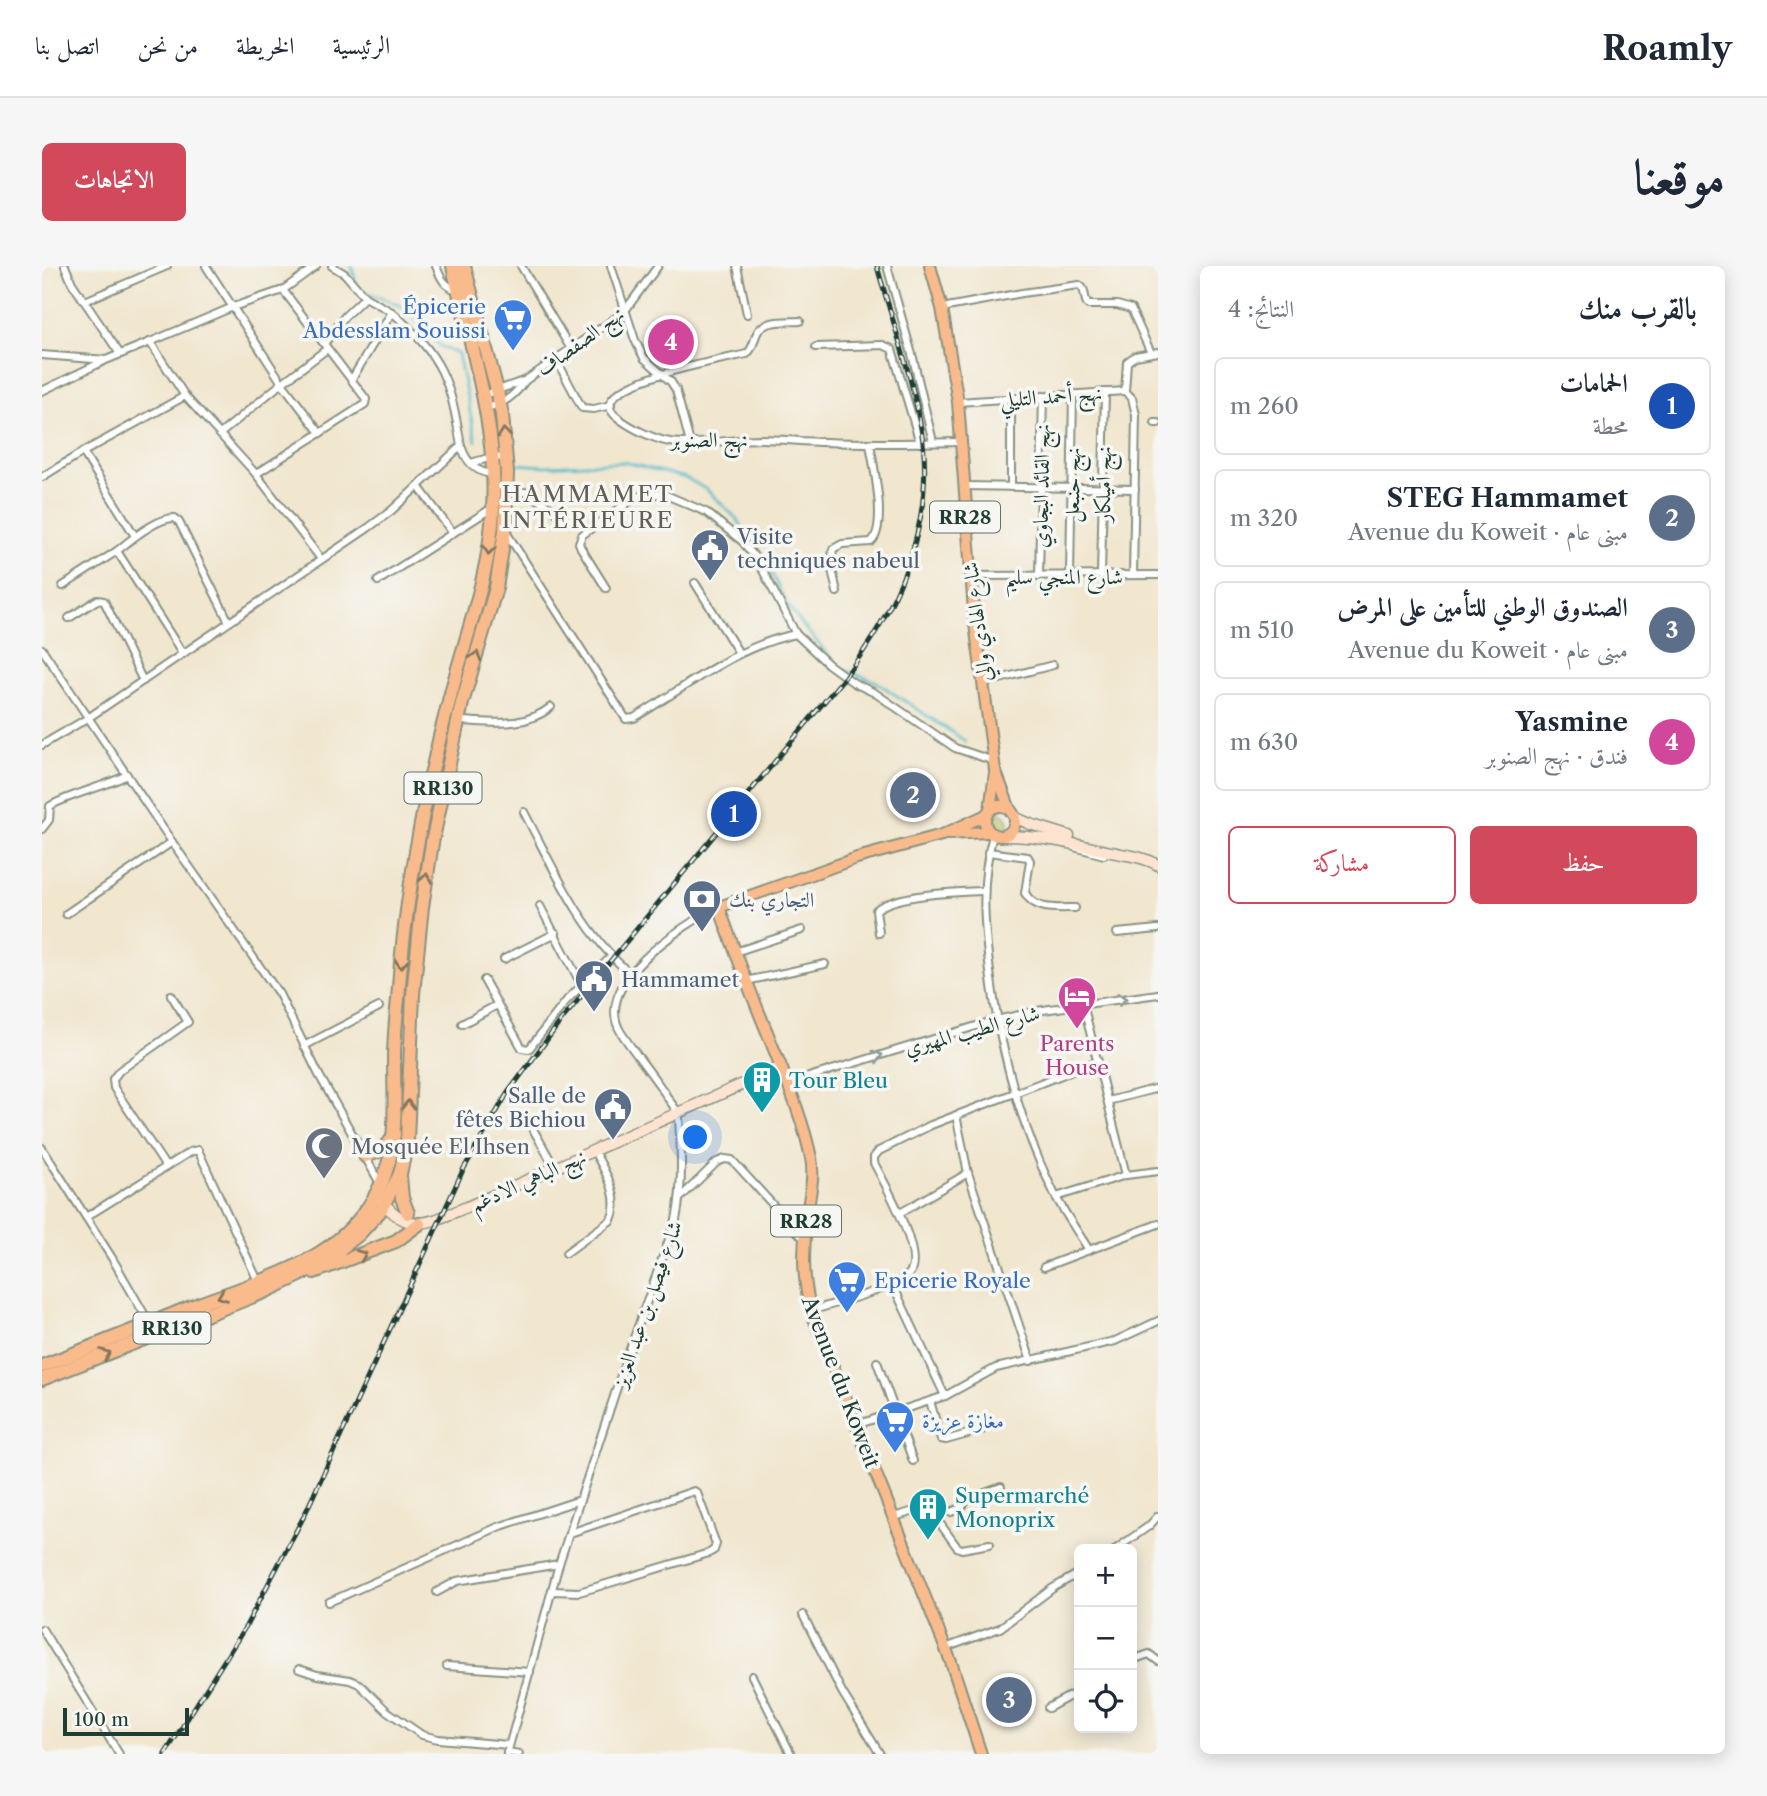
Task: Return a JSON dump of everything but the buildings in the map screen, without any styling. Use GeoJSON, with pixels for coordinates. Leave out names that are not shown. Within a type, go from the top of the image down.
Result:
{"type":"FeatureCollection","features":[{"type":"Feature","properties":{"kind":"highway","name":"RR130"},"geometry":{"type":"LineString","coordinates":[[42,1366],[285,1271],[328,1248],[351,1228],[381,1190],[400,1174],[407,1142],[413,994],[432,843],[458,721],[496,588],[505,530],[507,489],[492,457],[485,402],[453,266]]}},
{"type":"Feature","properties":{"kind":"highway","name":"RR130"},"geometry":{"type":"LineString","coordinates":[[42,1378],[264,1292],[300,1275],[334,1254],[359,1234],[381,1190],[395,1135],[394,1055],[407,908],[433,765],[482,586],[500,473],[506,458],[497,390],[464,266]]}},
{"type":"Feature","properties":{"kind":"highway"},"geometry":{"type":"LineString","coordinates":[[365,1156],[380,1151],[395,1135]]}},
{"type":"Feature","properties":{"kind":"highway"},"geometry":{"type":"LineString","coordinates":[[400,1174],[402,1198],[408,1213]]}},
{"type":"Feature","properties":{"kind":"highway"},"geometry":{"type":"LineString","coordinates":[[300,1275],[336,1265],[396,1241],[423,1223]]}},
{"type":"Feature","properties":{"kind":"main road","name":"شارع الهادي والي"},"geometry":{"type":"LineString","coordinates":[[930,266],[942,308],[958,402],[962,486],[975,624],[995,766]]}},
{"type":"Feature","properties":{"kind":"main road","name":"RR28"},"geometry":{"type":"LineString","coordinates":[[995,766],[988,812],[984,821],[995,834]]}},
{"type":"Feature","properties":{"kind":"main road","name":"RR28"},"geometry":{"type":"LineString","coordinates":[[995,766],[1013,814]]}},
{"type":"Feature","properties":{"kind":"main road"},"geometry":{"type":"LineString","coordinates":[[719,907],[857,859],[942,835],[1001,806],[1054,832],[1142,857],[1158,867]]}},
{"type":"Feature","properties":{"kind":"main road"},"geometry":{"type":"LineString","coordinates":[[995,834],[1013,828],[1013,814]]}},
{"type":"Feature","properties":{"kind":"main road"},"geometry":{"type":"LineString","coordinates":[[942,835],[1034,836],[1142,857],[1158,857]]}},
{"type":"Feature","properties":{"kind":"main road","name":"Avenue du Koweit"},"geometry":{"type":"LineString","coordinates":[[719,907],[746,981],[789,1083],[811,1161],[812,1186],[805,1240],[804,1282],[811,1311],[945,1648],[981,1754]]}},
{"type":"Feature","properties":{"kind":"main road","name":"نهج الباهي الادغم"},"geometry":{"type":"LineString","coordinates":[[423,1223],[467,1207],[781,1067]]}},
{"type":"Feature","properties":{"kind":"main road"},"geometry":{"type":"LineString","coordinates":[[381,1190],[423,1223]]}},
{"type":"Feature","properties":{"kind":"main road"},"geometry":{"type":"LineString","coordinates":[[381,1190],[396,1216],[423,1223]]}},
{"type":"Feature","properties":{"kind":"street"},"geometry":{"type":"LineString","coordinates":[[65,266],[72,283],[120,354]]}},
{"type":"Feature","properties":{"kind":"street"},"geometry":{"type":"LineString","coordinates":[[85,301],[167,266]]}},
{"type":"Feature","properties":{"kind":"street"},"geometry":{"type":"LineString","coordinates":[[206,266],[282,383],[320,433]]}},
{"type":"Feature","properties":{"kind":"street"},"geometry":{"type":"LineString","coordinates":[[42,391],[120,354],[233,307],[284,290],[316,266]]}},
{"type":"Feature","properties":{"kind":"street"},"geometry":{"type":"LineString","coordinates":[[332,266],[345,274],[365,296],[392,312],[425,343],[441,367],[450,391],[461,446],[480,472],[500,473]]}},
{"type":"Feature","properties":{"kind":"street"},"geometry":{"type":"LineString","coordinates":[[436,266],[443,282],[458,290]]}},
{"type":"Feature","properties":{"kind":"street"},"geometry":{"type":"LineString","coordinates":[[521,266],[571,349]]}},
{"type":"Feature","properties":{"kind":"street"},"geometry":{"type":"LineString","coordinates":[[611,266],[624,313],[644,358],[676,390],[690,443]]}},
{"type":"Feature","properties":{"kind":"street","name":"نهج الصفصاف"},"geometry":{"type":"LineString","coordinates":[[500,405],[513,396],[526,380],[624,313],[657,266]]}},
{"type":"Feature","properties":{"kind":"street"},"geometry":{"type":"LineString","coordinates":[[737,266],[747,314]]}},
{"type":"Feature","properties":{"kind":"street"},"geometry":{"type":"LineString","coordinates":[[887,266],[933,443]]}},
{"type":"Feature","properties":{"kind":"street"},"geometry":{"type":"LineString","coordinates":[[942,308],[1079,285],[1084,289],[1088,305],[1117,304],[1131,309],[1154,352]]}},
{"type":"Feature","properties":{"kind":"street"},"geometry":{"type":"LineString","coordinates":[[256,474],[365,404],[364,394],[284,290]]}},
{"type":"Feature","properties":{"kind":"street"},"geometry":{"type":"LineString","coordinates":[[220,434],[326,346],[345,316],[365,296]]}},
{"type":"Feature","properties":{"kind":"street"},"geometry":{"type":"LineString","coordinates":[[352,379],[392,312]]}},
{"type":"Feature","properties":{"kind":"street"},"geometry":{"type":"LineString","coordinates":[[556,359],[582,408],[594,409],[611,405],[611,400],[618,391],[662,374],[747,354],[754,346],[757,332],[770,323],[800,321]]}},
{"type":"Feature","properties":{"kind":"street"},"geometry":{"type":"LineString","coordinates":[[150,342],[185,396],[256,474],[321,559]]}},
{"type":"Feature","properties":{"kind":"street"},"geometry":{"type":"LineString","coordinates":[[816,346],[883,345],[892,349],[920,443]]}},
{"type":"Feature","properties":{"kind":"street","name":"نهج أحمد التليلي"},"geometry":{"type":"LineString","coordinates":[[958,402],[1125,391],[1127,362],[1135,356],[1154,352]]}},
{"type":"Feature","properties":{"kind":"street"},"geometry":{"type":"LineString","coordinates":[[42,355],[106,360]]}},
{"type":"Feature","properties":{"kind":"street","name":"نهج الصفصاف"},"geometry":{"type":"LineString","coordinates":[[485,402],[497,390],[526,380]]}},
{"type":"Feature","properties":{"kind":"street"},"geometry":{"type":"LineString","coordinates":[[1125,391],[1132,398],[1136,415],[1133,575]]}},
{"type":"Feature","properties":{"kind":"street","name":"نهج أميلكار"},"geometry":{"type":"LineString","coordinates":[[1101,576],[1105,392]]}},
{"type":"Feature","properties":{"kind":"street","name":"نهج حنبعل"},"geometry":{"type":"LineString","coordinates":[[1070,576],[1073,394]]}},
{"type":"Feature","properties":{"kind":"street"},"geometry":{"type":"LineString","coordinates":[[42,477],[185,396]]}},
{"type":"Feature","properties":{"kind":"street","name":"نهج القائد البجاوي"},"geometry":{"type":"LineString","coordinates":[[1039,576],[1043,396]]}},
{"type":"Feature","properties":{"kind":"street"},"geometry":{"type":"LineString","coordinates":[[1011,398],[1011,487]]}},
{"type":"Feature","properties":{"kind":"street"},"geometry":{"type":"LineString","coordinates":[[485,402],[500,405]]}},
{"type":"Feature","properties":{"kind":"street","name":"نهج الصنوبر"},"geometry":{"type":"LineString","coordinates":[[611,405],[615,416],[647,434],[658,439],[690,443],[757,439],[870,443],[959,442]]}},
{"type":"Feature","properties":{"kind":"street"},"geometry":{"type":"LineString","coordinates":[[837,592],[831,565],[833,549],[842,544],[871,542],[878,534],[879,510],[870,443]]}},
{"type":"Feature","properties":{"kind":"street"},"geometry":{"type":"LineString","coordinates":[[42,745],[88,718],[391,511],[461,446]]}},
{"type":"Feature","properties":{"kind":"street"},"geometry":{"type":"LineString","coordinates":[[82,452],[135,537]]}},
{"type":"Feature","properties":{"kind":"street"},"geometry":{"type":"LineString","coordinates":[[471,463],[492,457],[506,458]]}},
{"type":"Feature","properties":{"kind":"street"},"geometry":{"type":"LineString","coordinates":[[418,486],[452,532]]}},
{"type":"Feature","properties":{"kind":"street"},"geometry":{"type":"LineString","coordinates":[[962,486],[1135,489]]}},
{"type":"Feature","properties":{"kind":"street"},"geometry":{"type":"LineString","coordinates":[[507,489],[529,493],[557,513]]}},
{"type":"Feature","properties":{"kind":"street"},"geometry":{"type":"LineString","coordinates":[[606,588],[581,548],[580,538],[633,499],[648,493],[659,493],[706,512],[743,542],[765,572],[796,634],[828,664],[955,748],[995,766]]}},
{"type":"Feature","properties":{"kind":"street"},"geometry":{"type":"LineString","coordinates":[[378,581],[494,507]]}},
{"type":"Feature","properties":{"kind":"street"},"geometry":{"type":"LineString","coordinates":[[64,586],[135,537],[169,517],[175,518],[229,622]]}},
{"type":"Feature","properties":{"kind":"street"},"geometry":{"type":"LineString","coordinates":[[505,530],[626,719],[634,718],[739,653],[776,638],[796,634]]}},
{"type":"Feature","properties":{"kind":"street"},"geometry":{"type":"LineString","coordinates":[[117,551],[183,654]]}},
{"type":"Feature","properties":{"kind":"street","name":"شارع المنجي سليم"},"geometry":{"type":"LineString","coordinates":[[971,576],[1158,575]]}},
{"type":"Feature","properties":{"kind":"street"},"geometry":{"type":"LineString","coordinates":[[695,583],[739,653]]}},
{"type":"Feature","properties":{"kind":"street"},"geometry":{"type":"LineString","coordinates":[[69,618],[97,600],[104,601],[143,681]]}},
{"type":"Feature","properties":{"kind":"street"},"geometry":{"type":"LineString","coordinates":[[42,649],[172,842],[279,994],[381,1190]]}},
{"type":"Feature","properties":{"kind":"street"},"geometry":{"type":"LineString","coordinates":[[984,683],[1053,665]]}},
{"type":"Feature","properties":{"kind":"street"},"geometry":{"type":"LineString","coordinates":[[458,721],[512,723],[538,717],[551,707]]}},
{"type":"Feature","properties":{"kind":"street"},"geometry":{"type":"LineString","coordinates":[[42,829],[49,820],[50,806],[127,775]]}},
{"type":"Feature","properties":{"kind":"street"},"geometry":{"type":"LineString","coordinates":[[524,812],[575,909],[594,937],[631,975]]}},
{"type":"Feature","properties":{"kind":"street"},"geometry":{"type":"LineString","coordinates":[[995,834],[988,852],[984,925],[996,1020],[1014,1095],[1032,1143],[1056,1197],[1089,1250]]}},
{"type":"Feature","properties":{"kind":"street"},"geometry":{"type":"LineString","coordinates":[[66,914],[172,842]]}},
{"type":"Feature","properties":{"kind":"street"},"geometry":{"type":"LineString","coordinates":[[988,852],[1028,857],[1030,862],[1025,893],[1031,902],[1045,907],[1074,908]]}},
{"type":"Feature","properties":{"kind":"street"},"geometry":{"type":"LineString","coordinates":[[879,933],[876,910],[880,906],[913,898],[984,891]]}},
{"type":"Feature","properties":{"kind":"street"},"geometry":{"type":"LineString","coordinates":[[540,906],[582,986]]}},
{"type":"Feature","properties":{"kind":"street","name":"شارع فيصل بن عبد العزيز"},"geometry":{"type":"LineString","coordinates":[[508,1750],[559,1564],[625,1363],[676,1220],[681,1197],[683,1175],[678,1114],[616,1024],[613,1012],[615,999],[631,975],[669,938],[690,922],[719,907]]}},
{"type":"Feature","properties":{"kind":"street"},"geometry":{"type":"LineString","coordinates":[[1116,933],[1158,929]]}},
{"type":"Feature","properties":{"kind":"street"},"geometry":{"type":"LineString","coordinates":[[735,952],[802,930]]}},
{"type":"Feature","properties":{"kind":"street"},"geometry":{"type":"LineString","coordinates":[[504,960],[556,933]]}},
{"type":"Feature","properties":{"kind":"street"},"geometry":{"type":"LineString","coordinates":[[484,980],[522,1048],[529,1049],[554,1015],[612,956]]}},
{"type":"Feature","properties":{"kind":"street"},"geometry":{"type":"LineString","coordinates":[[746,981],[825,964]]}},
{"type":"Feature","properties":{"kind":"street","name":"شارع الطيب المهيري"},"geometry":{"type":"LineString","coordinates":[[789,1083],[996,1020],[1043,1010],[1158,994]]}},
{"type":"Feature","properties":{"kind":"street"},"geometry":{"type":"LineString","coordinates":[[166,1167],[113,1083],[119,1071],[188,1022],[171,995]]}},
{"type":"Feature","properties":{"kind":"street"},"geometry":{"type":"LineString","coordinates":[[1083,1004],[1126,1175]]}},
{"type":"Feature","properties":{"kind":"street"},"geometry":{"type":"LineString","coordinates":[[462,1024],[497,1005]]}},
{"type":"Feature","properties":{"kind":"street"},"geometry":{"type":"LineString","coordinates":[[304,1046],[379,1007]]}},
{"type":"Feature","properties":{"kind":"street"},"geometry":{"type":"LineString","coordinates":[[811,1311],[892,1283],[909,1274],[913,1262],[909,1241],[900,1213],[874,1163],[876,1154],[891,1144],[956,1115],[1098,1061]]}},
{"type":"Feature","properties":{"kind":"street"},"geometry":{"type":"LineString","coordinates":[[1108,1101],[1158,1088]]}},
{"type":"Feature","properties":{"kind":"street"},"geometry":{"type":"LineString","coordinates":[[956,1115],[968,1173],[1031,1361]]}},
{"type":"Feature","properties":{"kind":"street"},"geometry":{"type":"LineString","coordinates":[[529,1122],[555,1168]]}},
{"type":"Feature","properties":{"kind":"street"},"geometry":{"type":"LineString","coordinates":[[42,1149],[150,1324]]}},
{"type":"Feature","properties":{"kind":"street"},"geometry":{"type":"LineString","coordinates":[[86,1217],[193,1150],[200,1152],[258,1281]]}},
{"type":"Feature","properties":{"kind":"street"},"geometry":{"type":"LineString","coordinates":[[566,1253],[611,1220],[613,1215],[612,1187],[594,1151]]}},
{"type":"Feature","properties":{"kind":"street"},"geometry":{"type":"LineString","coordinates":[[681,1197],[717,1162],[732,1160],[805,1240]]}},
{"type":"Feature","properties":{"kind":"street"},"geometry":{"type":"LineString","coordinates":[[1056,1197],[1126,1175],[1158,1171]]}},
{"type":"Feature","properties":{"kind":"street"},"geometry":{"type":"LineString","coordinates":[[900,1213],[968,1173]]}},
{"type":"Feature","properties":{"kind":"street"},"geometry":{"type":"LineString","coordinates":[[1044,1266],[1158,1224]]}},
{"type":"Feature","properties":{"kind":"street"},"geometry":{"type":"LineString","coordinates":[[892,1283],[945,1396]]}},
{"type":"Feature","properties":{"kind":"street"},"geometry":{"type":"LineString","coordinates":[[856,1425],[945,1396],[996,1368],[1115,1341],[1158,1321]]}},
{"type":"Feature","properties":{"kind":"street"},"geometry":{"type":"LineString","coordinates":[[877,1362],[913,1461]]}},
{"type":"Feature","properties":{"kind":"street"},"geometry":{"type":"LineString","coordinates":[[930,1401],[941,1439],[982,1430]]}},
{"type":"Feature","properties":{"kind":"street"},"geometry":{"type":"LineString","coordinates":[[894,1517],[928,1507],[951,1512],[961,1508],[967,1500],[1001,1487]]}},
{"type":"Feature","properties":{"kind":"street"},"geometry":{"type":"LineString","coordinates":[[552,1591],[579,1592],[593,1588],[709,1553],[716,1544],[694,1491],[570,1533]]}},
{"type":"Feature","properties":{"kind":"street"},"geometry":{"type":"LineString","coordinates":[[329,1602],[498,1527],[580,1500]]}},
{"type":"Feature","properties":{"kind":"street"},"geometry":{"type":"LineString","coordinates":[[928,1507],[957,1548],[990,1544]]}},
{"type":"Feature","properties":{"kind":"street"},"geometry":{"type":"LineString","coordinates":[[1123,1544],[1149,1526],[1158,1516]]}},
{"type":"Feature","properties":{"kind":"street"},"geometry":{"type":"LineString","coordinates":[[437,1592],[457,1581],[559,1564]]}},
{"type":"Feature","properties":{"kind":"street"},"geometry":{"type":"LineString","coordinates":[[945,1648],[1000,1628],[1053,1588],[1074,1576]]}},
{"type":"Feature","properties":{"kind":"street"},"geometry":{"type":"LineString","coordinates":[[803,1615],[842,1692],[880,1754]]}},
{"type":"Feature","properties":{"kind":"street"},"geometry":{"type":"LineString","coordinates":[[42,1629],[119,1754]]}},
{"type":"Feature","properties":{"kind":"street"},"geometry":{"type":"LineString","coordinates":[[1137,1658],[1149,1654],[1158,1661]]}},
{"type":"Feature","properties":{"kind":"street"},"geometry":{"type":"LineString","coordinates":[[447,1666],[530,1672]]}},
{"type":"Feature","properties":{"kind":"street"},"geometry":{"type":"LineString","coordinates":[[299,1669],[359,1684],[387,1711],[422,1735],[519,1754]]}},
{"type":"Feature","properties":{"kind":"street"},"geometry":{"type":"LineString","coordinates":[[752,1676],[791,1754]]}},
{"type":"Feature","properties":{"kind":"street"},"geometry":{"type":"LineString","coordinates":[[1048,1708],[1074,1694]]}},
{"type":"Feature","properties":{"kind":"green space"},"geometry":{"type":"Polygon","coordinates":[[[996,813],[1004,813],[1009,822],[1007,829],[996,831],[991,826],[991,818],[996,813]]]}},
{"type":"Feature","properties":{"kind":"waterway"},"geometry":{"type":"LineString","coordinates":[[352,266],[356,283]]}},
{"type":"Feature","properties":{"kind":"waterway"},"geometry":{"type":"LineString","coordinates":[[362,290],[403,307],[440,346],[458,354],[476,441]]}},
{"type":"Feature","properties":{"kind":"waterway"},"geometry":{"type":"LineString","coordinates":[[515,464],[545,466],[624,462],[686,478],[707,490],[736,518],[764,557],[786,603],[841,669],[875,681],[965,741]]}},
{"type":"Feature","properties":{"kind":"railway"},"geometry":{"type":"LineString","coordinates":[[165,1754],[246,1626],[304,1516],[463,1170],[507,1094],[560,1022],[843,679],[862,653],[894,598],[916,538],[925,474],[920,421],[877,266]]}},
{"type":"Feature","properties":{"kind":"place","name":"Yasmine"},"geometry":{"type":"Point","coordinates":[671,342]}},
{"type":"Feature","properties":{"kind":"place","name":"Épicerie Abdesslam Souissi"},"geometry":{"type":"Point","coordinates":[513,352]}},
{"type":"Feature","properties":{"kind":"place","name":"Visite techniques nabeul"},"geometry":{"type":"Point","coordinates":[710,582]}},
{"type":"Feature","properties":{"kind":"place","name":"STEG Hammamet"},"geometry":{"type":"Point","coordinates":[913,795]}},
{"type":"Feature","properties":{"kind":"place","name":"الحمامات"},"geometry":{"type":"Point","coordinates":[734,814]}},
{"type":"Feature","properties":{"kind":"place","name":"التجاري بنك"},"geometry":{"type":"Point","coordinates":[702,933]}},
{"type":"Feature","properties":{"kind":"place","name":"Hammamet"},"geometry":{"type":"Point","coordinates":[594,1013]}},
{"type":"Feature","properties":{"kind":"place","name":"Parents House"},"geometry":{"type":"Point","coordinates":[1077,1030]}},
{"type":"Feature","properties":{"kind":"place","name":"Tour Bleu"},"geometry":{"type":"Point","coordinates":[762,1114]}},
{"type":"Feature","properties":{"kind":"place","name":"Salle de fêtes Bichiou"},"geometry":{"type":"Point","coordinates":[613,1141]}},
{"type":"Feature","properties":{"kind":"place","name":"Mosquée El Ihsen"},"geometry":{"type":"Point","coordinates":[324,1180]}},
{"type":"Feature","properties":{"kind":"place","name":"Epicerie Royale"},"geometry":{"type":"Point","coordinates":[847,1314]}},
{"type":"Feature","properties":{"kind":"place","name":"مغازة عزيزة"},"geometry":{"type":"Point","coordinates":[895,1454]}},
{"type":"Feature","properties":{"kind":"place","name":"Supermarché Monoprix"},"geometry":{"type":"Point","coordinates":[928,1541]}},
{"type":"Feature","properties":{"kind":"place","name":"الصندوق الوطني للتأمين على المرض"},"geometry":{"type":"Point","coordinates":[1009,1700]}},
{"type":"Feature","properties":{"kind":"district","name":"HAMMAMET INTÉRIEURE"},"geometry":{"type":"Point","coordinates":[588,507]}}]}
